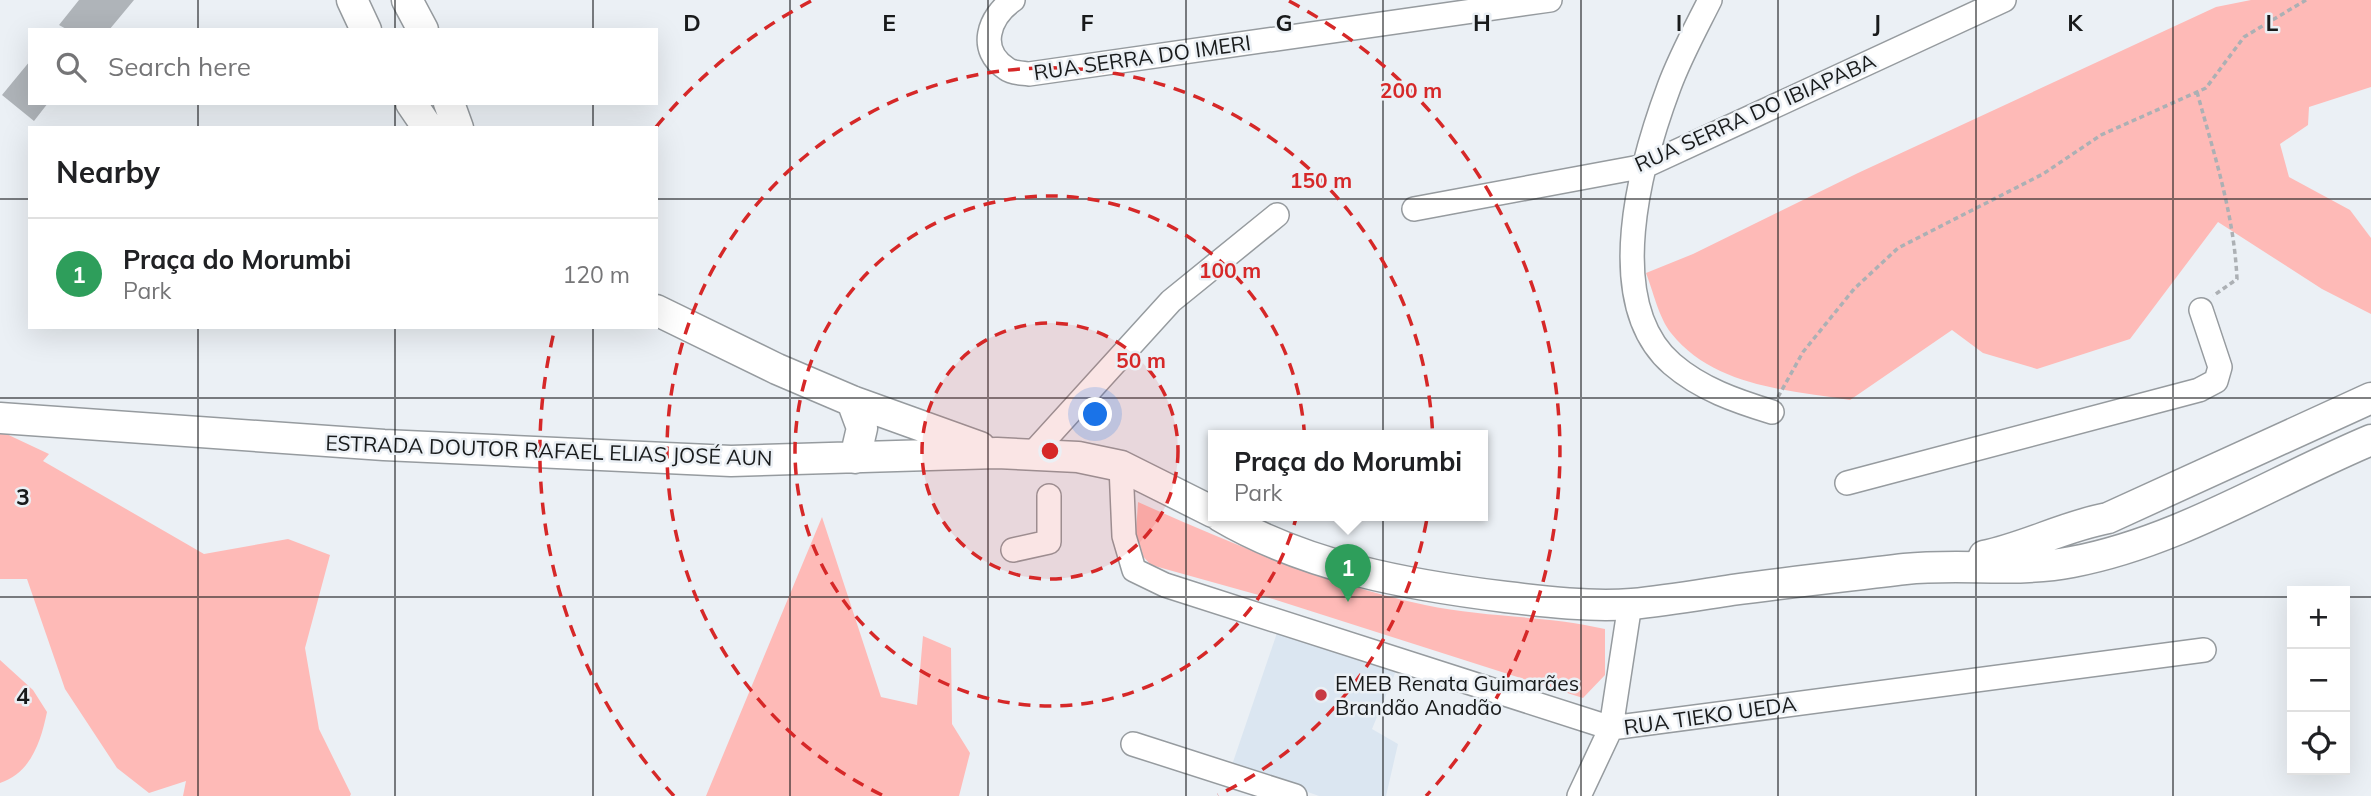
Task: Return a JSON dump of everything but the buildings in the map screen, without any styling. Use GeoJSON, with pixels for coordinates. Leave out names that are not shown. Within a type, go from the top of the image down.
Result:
{"type":"FeatureCollection","features":[{"type":"Feature","properties":{"kind":"main road"},"geometry":{"type":"LineString","coordinates":[[352,0],[365,28]]}},
{"type":"Feature","properties":{"kind":"main road"},"geometry":{"type":"LineString","coordinates":[[407,0],[422,28]]}},
{"type":"Feature","properties":{"kind":"main road"},"geometry":{"type":"LineString","coordinates":[[412,105],[427,126]]}},
{"type":"Feature","properties":{"kind":"main road"},"geometry":{"type":"LineString","coordinates":[[450,105],[457,126]]}},
{"type":"Feature","properties":{"kind":"main road"},"geometry":{"type":"LineString","coordinates":[[658,311],[777,369],[852,401],[997,453]]}},
{"type":"Feature","properties":{"kind":"main road"},"geometry":{"type":"LineString","coordinates":[[1229,521],[1256,537],[1316,560],[1380,576],[1472,593],[1552,603],[1630,604],[1934,566],[2015,550],[2075,524],[2108,518],[2371,398]]}},
{"type":"Feature","properties":{"kind":"main road"},"geometry":{"type":"LineString","coordinates":[[852,401],[862,428],[855,458]]}},
{"type":"Feature","properties":{"kind":"main road","name":"ESTRADA DOUTOR RAFAEL ELIAS JOSÉ AUN"},"geometry":{"type":"LineString","coordinates":[[0,418],[398,446],[731,461],[997,453],[1078,457],[1121,466],[1208,510]]}},
{"type":"Feature","properties":{"kind":"main road"},"geometry":{"type":"LineString","coordinates":[[1934,566],[2002,569],[2072,562],[2134,545],[2254,496],[2363,444]]}},
{"type":"Feature","properties":{"kind":"street","name":"RUA SERRA DO IMERI"},"geometry":{"type":"LineString","coordinates":[[1013,0],[993,17],[988,33],[991,52],[1008,70],[1029,74],[1550,0]]}},
{"type":"Feature","properties":{"kind":"street"},"geometry":{"type":"LineString","coordinates":[[1710,0],[1669,87],[1645,166],[1634,225],[1633,285],[1645,330],[1670,362],[1700,385],[1736,401],[1772,412]]}},
{"type":"Feature","properties":{"kind":"street","name":"RUA SERRA DO IBIAPABA"},"geometry":{"type":"LineString","coordinates":[[1413,209],[1645,166],[2004,0]]}},
{"type":"Feature","properties":{"kind":"street"},"geometry":{"type":"LineString","coordinates":[[1031,455],[1171,301],[1277,215]]}},
{"type":"Feature","properties":{"kind":"street"},"geometry":{"type":"LineString","coordinates":[[1847,483],[2199,390],[2216,381],[2220,367],[2201,310]]}},
{"type":"Feature","properties":{"kind":"street"},"geometry":{"type":"LineString","coordinates":[[2335,413],[2363,444]]}},
{"type":"Feature","properties":{"kind":"street","name":"RUA TIEKO UEDA"},"geometry":{"type":"LineString","coordinates":[[1121,466],[1124,536],[1134,570],[1165,585],[1611,728],[2204,650]]}},
{"type":"Feature","properties":{"kind":"street"},"geometry":{"type":"LineString","coordinates":[[1013,550],[1049,542],[1049,496]]}},
{"type":"Feature","properties":{"kind":"street"},"geometry":{"type":"LineString","coordinates":[[1579,796],[1611,728],[1630,604]]}},
{"type":"Feature","properties":{"kind":"street"},"geometry":{"type":"LineString","coordinates":[[1133,744],[1237,787],[1294,796]]}},
{"type":"Feature","properties":{"kind":"path"},"geometry":{"type":"LineString","coordinates":[[1772,412],[1784,381],[1803,352],[1854,289],[1898,248],[2043,174],[2101,135],[2206,88],[2244,37],[2306,0]]}},
{"type":"Feature","properties":{"kind":"path"},"geometry":{"type":"LineString","coordinates":[[2197,92],[2226,192],[2237,279],[2215,293],[2201,310]]}},
{"type":"Feature","properties":{"kind":"shaded area"},"geometry":{"type":"Polygon","coordinates":[[[2251,0],[2371,0],[2371,87],[2309,107],[2308,125],[2280,144],[2289,177],[2350,210],[2371,238],[2371,314],[2322,289],[2218,222],[2130,339],[2037,369],[1983,353],[1952,330],[1850,400],[1777,389],[1730,375],[1708,365],[1688,351],[1667,327],[1646,273],[1693,254],[1858,173],[2216,7],[2251,0]]]}},
{"type":"Feature","properties":{"kind":"shaded area"},"geometry":{"type":"Polygon","coordinates":[[[0,431],[49,454],[43,461],[204,554],[288,539],[330,555],[305,648],[319,729],[350,796],[183,796],[186,781],[149,793],[117,768],[65,689],[27,579],[0,579],[0,431]]]}},
{"type":"Feature","properties":{"kind":"shaded area"},"geometry":{"type":"Polygon","coordinates":[[[1138,502],[1279,561],[1351,586],[1448,609],[1560,621],[1605,629],[1605,675],[1583,698],[1273,599],[1151,565],[1135,548],[1138,502]]]}},
{"type":"Feature","properties":{"kind":"shaded area"},"geometry":{"type":"Polygon","coordinates":[[[822,517],[881,697],[917,705],[923,636],[951,648],[952,724],[970,753],[959,796],[706,796],[822,517]]]}},
{"type":"Feature","properties":{"kind":"shaded area","name":"EMEB Renata Guimarães Brandão Anadão"},"geometry":{"type":"Polygon","coordinates":[[[1279,627],[1400,661],[1372,729],[1398,744],[1386,796],[1319,796],[1232,765],[1279,627]]]}},
{"type":"Feature","properties":{"kind":"shaded area"},"geometry":{"type":"Polygon","coordinates":[[[0,660],[33,690],[47,712],[33,755],[20,772],[0,783],[0,660]]]}},
{"type":"Feature","properties":{"kind":"place","name":"Praça do Morumbi"},"geometry":{"type":"Point","coordinates":[1348,602]}},
{"type":"Feature","properties":{"kind":"place","name":"EMEB Renata Guimarães Brandão Anadão"},"geometry":{"type":"Point","coordinates":[1321,695]}}]}
